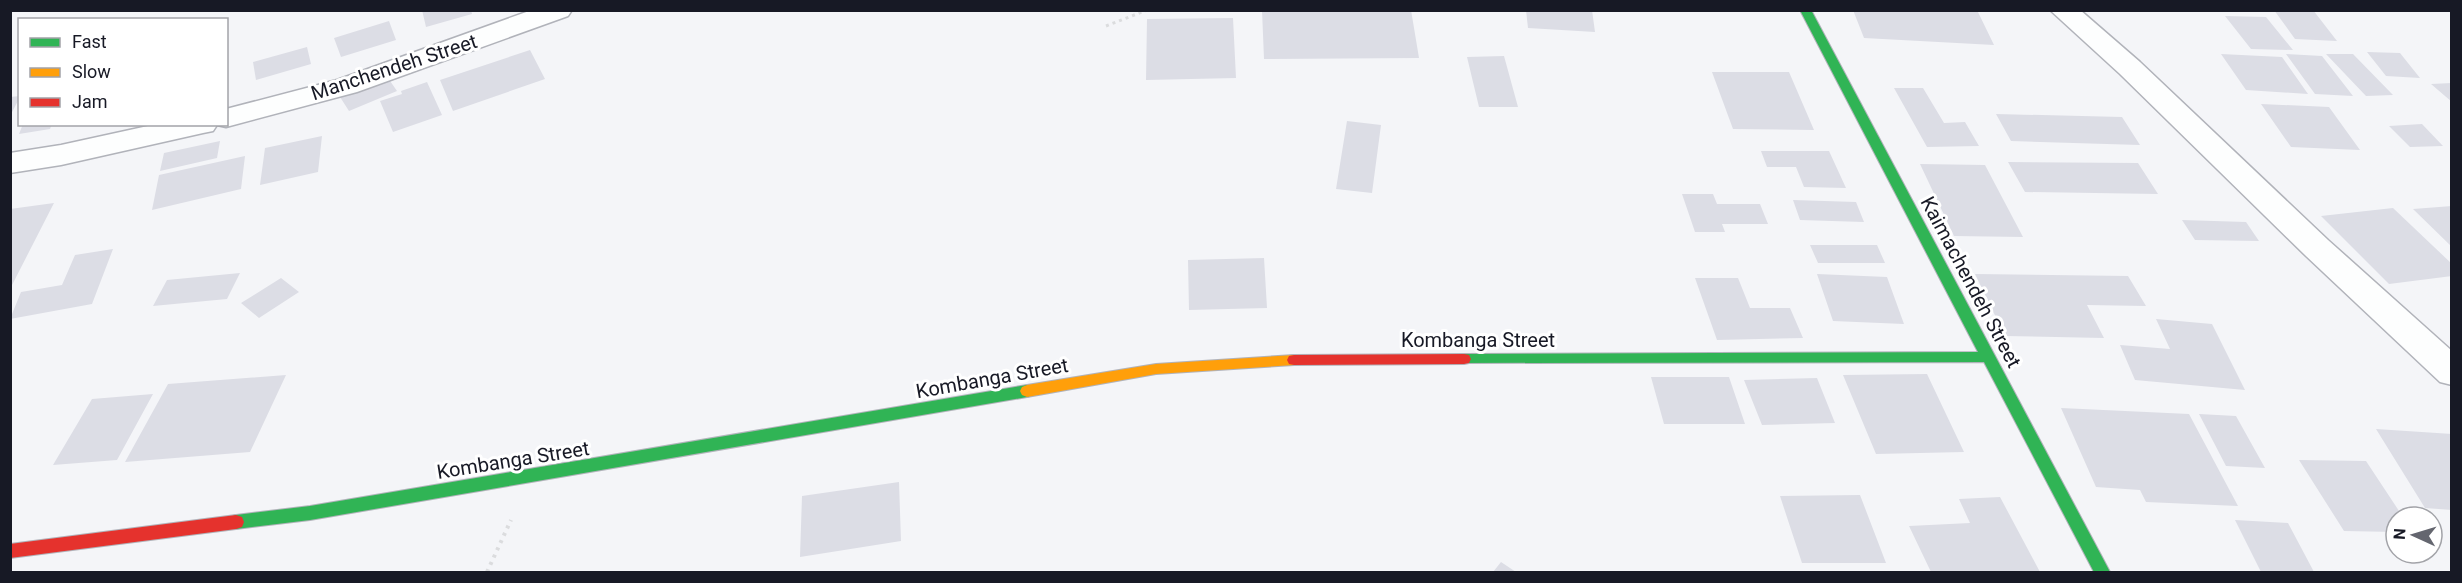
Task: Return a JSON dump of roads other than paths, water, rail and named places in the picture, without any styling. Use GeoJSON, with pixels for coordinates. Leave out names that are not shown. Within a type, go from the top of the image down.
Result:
{"type":"FeatureCollection","features":[{"type":"Feature","properties":{"kind":"street","name":"Kaimachendeh Street"},"geometry":{"type":"LineString","coordinates":[[1805,10],[2102,573]]}},
{"type":"Feature","properties":{"kind":"street"},"geometry":{"type":"LineString","coordinates":[[2063,10],[2130,68],[2317,248],[2451,372]]}},
{"type":"Feature","properties":{"kind":"street","name":"Manchendeh Street"},"geometry":{"type":"LineString","coordinates":[[228,117],[347,86],[552,12]]}},
{"type":"Feature","properties":{"kind":"street"},"geometry":{"type":"LineString","coordinates":[[10,163],[72,153],[194,126]]}},
{"type":"Feature","properties":{"kind":"street","name":"Kombanga Street"},"geometry":{"type":"LineString","coordinates":[[10,551],[310,513],[1156,369],[1275,360],[1989,357]]}}]}
